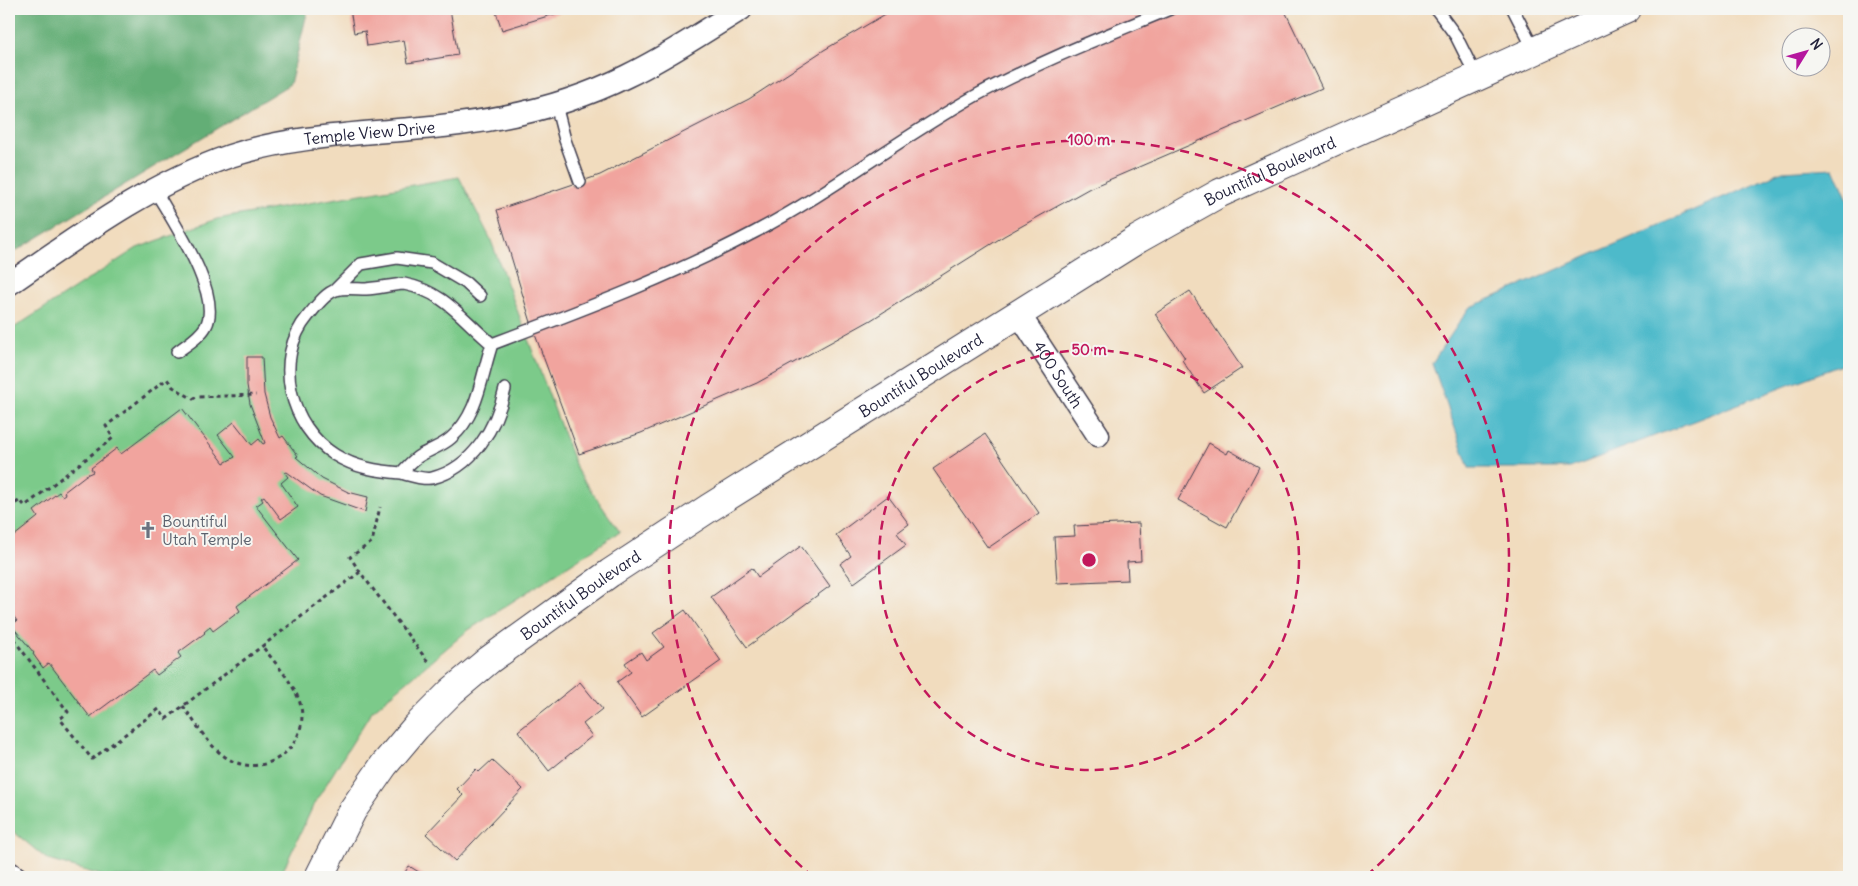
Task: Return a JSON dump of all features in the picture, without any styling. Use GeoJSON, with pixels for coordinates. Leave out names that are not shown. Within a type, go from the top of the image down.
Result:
{"type":"FeatureCollection","features":[{"type":"Feature","properties":{"kind":"main road","name":"Bountiful Boulevard"},"geometry":{"type":"LineString","coordinates":[[319,877],[352,811],[384,765],[446,697],[489,660],[610,573],[709,508],[1138,239],[1220,193],[1627,9]]}},
{"type":"Feature","properties":{"kind":"street","name":"Temple View Drive"},"geometry":{"type":"LineString","coordinates":[[9,284],[110,215],[155,190],[230,156],[286,143],[359,133],[459,124],[556,105],[582,96],[645,68],[741,9]]}},
{"type":"Feature","properties":{"kind":"street","name":"400 South"},"geometry":{"type":"LineString","coordinates":[[1019,314],[1098,435]]}},
{"type":"Feature","properties":{"kind":"street"},"geometry":{"type":"LineString","coordinates":[[9,873],[15,877]]}},
{"type":"Feature","properties":{"kind":"lane"},"geometry":{"type":"LineString","coordinates":[[401,473],[419,456],[451,438],[463,424],[479,392],[483,370],[492,344],[627,292],[706,258],[804,204],[893,145],[976,95],[1036,66],[1170,9]]}},
{"type":"Feature","properties":{"kind":"lane"},"geometry":{"type":"LineString","coordinates":[[1436,9],[1456,36],[1476,76]]}},
{"type":"Feature","properties":{"kind":"lane"},"geometry":{"type":"LineString","coordinates":[[1513,9],[1534,50]]}},
{"type":"Feature","properties":{"kind":"lane"},"geometry":{"type":"LineString","coordinates":[[556,105],[565,140],[580,182]]}},
{"type":"Feature","properties":{"kind":"lane"},"geometry":{"type":"LineString","coordinates":[[155,190],[204,282],[208,298],[209,313],[206,326],[177,352]]}},
{"type":"Feature","properties":{"kind":"lane"},"geometry":{"type":"LineString","coordinates":[[480,296],[466,283],[432,263],[397,258],[361,264],[319,303],[303,322],[292,347],[289,387],[300,419],[312,435],[334,454],[361,467],[378,472],[401,473],[430,478],[464,460],[476,450],[486,437],[502,406],[505,389]]}},
{"type":"Feature","properties":{"kind":"lane"},"geometry":{"type":"LineString","coordinates":[[335,290],[386,285],[421,288],[436,294],[450,305],[492,344]]}},
{"type":"Feature","properties":{"kind":"path"},"geometry":{"type":"LineString","coordinates":[[9,508],[20,500],[25,506],[113,438],[106,426],[167,379],[173,387],[192,399],[196,397],[256,395]]}},
{"type":"Feature","properties":{"kind":"path"},"geometry":{"type":"LineString","coordinates":[[380,506],[372,542],[350,558],[429,664]]}},
{"type":"Feature","properties":{"kind":"path"},"geometry":{"type":"LineString","coordinates":[[9,633],[68,712],[60,719],[92,759],[159,709],[166,719],[360,572]]}},
{"type":"Feature","properties":{"kind":"path"},"geometry":{"type":"LineString","coordinates":[[183,706],[218,750],[237,763],[261,765],[282,756],[298,738],[302,714],[294,691],[262,646]]}},
{"type":"Feature","properties":{"kind":"green space"},"geometry":{"type":"Polygon","coordinates":[[[9,9],[308,9],[290,84],[9,255],[9,9]]]}},
{"type":"Feature","properties":{"kind":"green space"},"geometry":{"type":"Polygon","coordinates":[[[459,177],[490,238],[578,472],[620,532],[467,631],[372,711],[314,804],[280,877],[107,877],[48,860],[9,828],[9,331],[137,248],[217,219],[459,177]]]}},
{"type":"Feature","properties":{"kind":"water"},"geometry":{"type":"Polygon","coordinates":[[[1834,168],[1849,202],[1849,362],[1570,468],[1469,468],[1432,363],[1469,308],[1783,171],[1834,168]]]}},
{"type":"Feature","properties":{"kind":"building"},"geometry":{"type":"Polygon","coordinates":[[[350,9],[450,9],[458,55],[408,63],[404,40],[367,46],[365,31],[354,33],[350,9]]]}},
{"type":"Feature","properties":{"kind":"building"},"geometry":{"type":"Polygon","coordinates":[[[495,9],[571,9],[502,30],[495,9]]]}},
{"type":"Feature","properties":{"kind":"building"},"geometry":{"type":"Polygon","coordinates":[[[894,9],[1284,9],[1322,88],[1090,188],[1004,236],[871,320],[757,383],[641,433],[579,454],[533,329],[497,210],[600,175],[749,99],[824,50],[894,9]]]}},
{"type":"Feature","properties":{"kind":"building"},"geometry":{"type":"Polygon","coordinates":[[[1190,291],[1242,368],[1204,393],[1182,360],[1185,358],[1155,314],[1190,291]]]}},
{"type":"Feature","properties":{"kind":"building","name":"Bountiful Utah Temple"},"geometry":{"type":"Polygon","coordinates":[[[247,357],[262,357],[264,394],[270,417],[280,438],[283,436],[298,456],[296,457],[322,479],[348,492],[368,497],[365,512],[320,496],[287,472],[285,473],[288,477],[281,483],[298,507],[281,519],[264,496],[261,498],[263,501],[256,506],[298,560],[237,606],[240,611],[213,631],[210,627],[205,633],[178,653],[181,657],[157,675],[153,670],[90,717],[49,663],[43,668],[34,653],[11,625],[17,621],[9,610],[9,540],[38,517],[34,511],[59,492],[62,496],[65,494],[64,492],[86,475],[93,472],[91,468],[117,448],[121,454],[182,408],[224,463],[235,457],[218,435],[234,422],[252,445],[259,439],[263,444],[265,443],[250,404],[247,385],[247,357]]]}},
{"type":"Feature","properties":{"kind":"building"},"geometry":{"type":"Polygon","coordinates":[[[985,434],[1039,513],[988,548],[933,469],[985,434]]]}},
{"type":"Feature","properties":{"kind":"building"},"geometry":{"type":"Polygon","coordinates":[[[1209,443],[1227,454],[1229,450],[1259,467],[1227,527],[1178,500],[1209,443]]]}},
{"type":"Feature","properties":{"kind":"building"},"geometry":{"type":"Polygon","coordinates":[[[888,496],[909,524],[897,533],[906,545],[854,583],[840,564],[851,556],[836,535],[888,496]]]}},
{"type":"Feature","properties":{"kind":"building"},"geometry":{"type":"Polygon","coordinates":[[[1139,523],[1141,561],[1127,562],[1128,580],[1057,583],[1054,537],[1075,536],[1074,526],[1139,523]]]}},
{"type":"Feature","properties":{"kind":"building"},"geometry":{"type":"Polygon","coordinates":[[[801,546],[830,586],[747,647],[711,597],[752,568],[758,577],[801,546]]]}},
{"type":"Feature","properties":{"kind":"building"},"geometry":{"type":"Polygon","coordinates":[[[685,610],[721,661],[642,717],[617,682],[631,672],[625,663],[641,652],[646,660],[664,647],[653,633],[685,610]]]}},
{"type":"Feature","properties":{"kind":"building"},"geometry":{"type":"Polygon","coordinates":[[[580,682],[602,709],[583,724],[592,736],[549,771],[518,731],[580,682]]]}},
{"type":"Feature","properties":{"kind":"building"},"geometry":{"type":"Polygon","coordinates":[[[492,760],[523,789],[455,861],[426,834],[463,795],[457,789],[476,769],[479,772],[492,760]]]}},
{"type":"Feature","properties":{"kind":"building"},"geometry":{"type":"Polygon","coordinates":[[[409,866],[427,877],[402,877],[409,866]]]}},
{"type":"Feature","properties":{"kind":"place","name":"Bountiful Utah Temple"},"geometry":{"type":"Point","coordinates":[148,530]}}]}
